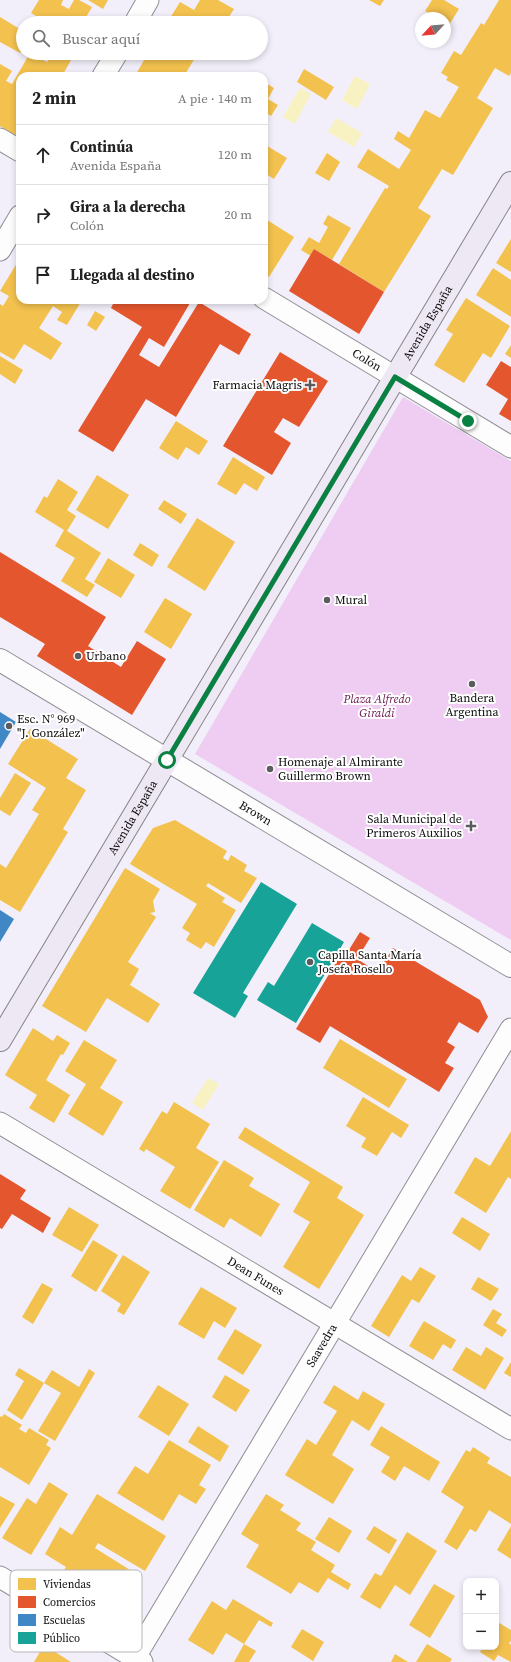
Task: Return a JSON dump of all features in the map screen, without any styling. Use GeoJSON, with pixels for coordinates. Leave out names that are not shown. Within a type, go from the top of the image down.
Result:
{"type":"FeatureCollection","features":[{"type":"Feature","properties":{"kind":"main road","name":"Avenida España"},"geometry":{"type":"LineString","coordinates":[[0,1040],[511,183]]}},
{"type":"Feature","properties":{"kind":"street"},"geometry":{"type":"LineString","coordinates":[[139,16],[148,0]]}},
{"type":"Feature","properties":{"kind":"street"},"geometry":{"type":"LineString","coordinates":[[105,72],[113,60]]}},
{"type":"Feature","properties":{"kind":"street"},"geometry":{"type":"LineString","coordinates":[[0,139],[16,149]]}},
{"type":"Feature","properties":{"kind":"street"},"geometry":{"type":"LineString","coordinates":[[0,250],[16,223]]}},
{"type":"Feature","properties":{"kind":"street","name":"Colón"},"geometry":{"type":"LineString","coordinates":[[268,300],[511,447]]}},
{"type":"Feature","properties":{"kind":"street","name":"Brown"},"geometry":{"type":"LineString","coordinates":[[0,660],[511,966]]}},
{"type":"Feature","properties":{"kind":"street","name":"Saavedra"},"geometry":{"type":"LineString","coordinates":[[142,1650],[511,1030]]}},
{"type":"Feature","properties":{"kind":"street","name":"Dean Funes"},"geometry":{"type":"LineString","coordinates":[[0,1123],[511,1429]]}},
{"type":"Feature","properties":{"kind":"street"},"geometry":{"type":"LineString","coordinates":[[0,1577],[10,1583]]}},
{"type":"Feature","properties":{"kind":"street"},"geometry":{"type":"LineString","coordinates":[[123,1652],[136,1660]]}},
{"type":"Feature","properties":{"kind":"green space","name":"Plaza Alfredo Giraldi"},"geometry":{"type":"Polygon","coordinates":[[[403,397],[511,461],[511,940],[195,754],[403,397]]]}},
{"type":"Feature","properties":{"kind":"shaded area"},"geometry":{"type":"Polygon","coordinates":[[[355,76],[370,84],[357,109],[342,100],[355,76]]]}},
{"type":"Feature","properties":{"kind":"shaded area"},"geometry":{"type":"Polygon","coordinates":[[[300,88],[311,94],[295,124],[283,117],[300,88]]]}},
{"type":"Feature","properties":{"kind":"shaded area"},"geometry":{"type":"Polygon","coordinates":[[[336,118],[362,133],[354,147],[328,132],[336,118]]]}},
{"type":"Feature","properties":{"kind":"shaded area"},"geometry":{"type":"Polygon","coordinates":[[[208,1078],[219,1084],[203,1110],[192,1103],[208,1078]]]}},
{"type":"Feature","properties":{"kind":"building: Viviendas"},"geometry":{"type":"Polygon","coordinates":[[[39,0],[63,0],[61,5],[69,9],[74,0],[79,0],[92,7],[87,16],[36,16],[31,13],[39,0]]]}},
{"type":"Feature","properties":{"kind":"building: Viviendas"},"geometry":{"type":"Polygon","coordinates":[[[88,0],[108,0],[103,9],[88,0]]]}},
{"type":"Feature","properties":{"kind":"building: Viviendas"},"geometry":{"type":"Polygon","coordinates":[[[200,0],[218,0],[234,9],[230,16],[171,16],[180,2],[194,10],[200,0]]]}},
{"type":"Feature","properties":{"kind":"building: Viviendas"},"geometry":{"type":"Polygon","coordinates":[[[369,0],[384,0],[380,6],[369,0]]]}},
{"type":"Feature","properties":{"kind":"building: Viviendas"},"geometry":{"type":"Polygon","coordinates":[[[432,0],[444,0],[459,9],[451,22],[451,12],[425,11],[432,0]]]}},
{"type":"Feature","properties":{"kind":"building: Viviendas"},"geometry":{"type":"Polygon","coordinates":[[[499,0],[511,0],[511,73],[509,76],[495,68],[477,98],[493,108],[453,175],[442,169],[418,208],[431,216],[384,292],[339,264],[385,188],[387,189],[389,186],[357,167],[368,149],[399,169],[411,150],[394,139],[398,131],[409,138],[425,110],[440,118],[459,87],[446,80],[448,77],[441,73],[454,51],[461,55],[481,23],[484,25],[499,0]]]}},
{"type":"Feature","properties":{"kind":"building: Viviendas"},"geometry":{"type":"Polygon","coordinates":[[[0,17],[16,27],[16,51],[0,42],[0,17]]]}},
{"type":"Feature","properties":{"kind":"building: Viviendas"},"geometry":{"type":"Polygon","coordinates":[[[26,60],[43,60],[47,62],[48,60],[71,60],[64,72],[19,72],[26,60]]]}},
{"type":"Feature","properties":{"kind":"building: Viviendas"},"geometry":{"type":"Polygon","coordinates":[[[144,60],[194,60],[186,72],[137,72],[144,60]]]}},
{"type":"Feature","properties":{"kind":"building: Viviendas"},"geometry":{"type":"Polygon","coordinates":[[[0,64],[12,71],[6,81],[12,84],[16,77],[16,136],[0,126],[0,64]]]}},
{"type":"Feature","properties":{"kind":"building: Viviendas"},"geometry":{"type":"Polygon","coordinates":[[[304,69],[334,87],[326,100],[297,82],[304,69]]]}},
{"type":"Feature","properties":{"kind":"building: Viviendas"},"geometry":{"type":"Polygon","coordinates":[[[268,84],[274,88],[268,99],[268,84]]]}},
{"type":"Feature","properties":{"kind":"building: Viviendas"},"geometry":{"type":"Polygon","coordinates":[[[268,99],[278,105],[271,116],[268,114],[268,99]]]}},
{"type":"Feature","properties":{"kind":"building: Viviendas"},"geometry":{"type":"Polygon","coordinates":[[[268,146],[287,158],[274,179],[268,175],[268,146]]]}},
{"type":"Feature","properties":{"kind":"building: Viviendas"},"geometry":{"type":"Polygon","coordinates":[[[327,153],[340,162],[329,181],[315,173],[327,153]]]}},
{"type":"Feature","properties":{"kind":"building: Viviendas"},"geometry":{"type":"Polygon","coordinates":[[[328,215],[351,228],[332,260],[314,249],[311,256],[301,250],[309,237],[319,243],[328,227],[323,224],[328,215]]]}},
{"type":"Feature","properties":{"kind":"building: Viviendas"},"geometry":{"type":"Polygon","coordinates":[[[268,221],[294,237],[268,276],[268,221]]]}},
{"type":"Feature","properties":{"kind":"building: Viviendas"},"geometry":{"type":"Polygon","coordinates":[[[511,239],[511,272],[496,263],[511,239]]]}},
{"type":"Feature","properties":{"kind":"building: Viviendas"},"geometry":{"type":"Polygon","coordinates":[[[16,265],[16,304],[80,304],[67,325],[57,320],[62,312],[53,306],[39,328],[62,343],[51,360],[24,344],[14,360],[0,352],[0,304],[3,306],[9,296],[0,291],[16,265]]]}},
{"type":"Feature","properties":{"kind":"building: Viviendas"},"geometry":{"type":"Polygon","coordinates":[[[493,268],[511,280],[511,317],[476,295],[493,268]]]}},
{"type":"Feature","properties":{"kind":"building: Viviendas"},"geometry":{"type":"Polygon","coordinates":[[[466,298],[510,326],[491,358],[483,353],[464,383],[434,365],[453,334],[446,330],[466,298]]]}},
{"type":"Feature","properties":{"kind":"building: Viviendas"},"geometry":{"type":"Polygon","coordinates":[[[95,311],[105,317],[96,331],[87,325],[95,311]]]}},
{"type":"Feature","properties":{"kind":"building: Viviendas"},"geometry":{"type":"Polygon","coordinates":[[[511,345],[511,358],[505,354],[511,345]]]}},
{"type":"Feature","properties":{"kind":"building: Viviendas"},"geometry":{"type":"Polygon","coordinates":[[[0,356],[23,370],[15,384],[0,374],[0,356]]]}},
{"type":"Feature","properties":{"kind":"building: Viviendas"},"geometry":{"type":"Polygon","coordinates":[[[176,421],[208,441],[199,455],[186,447],[178,460],[159,448],[176,421]]]}},
{"type":"Feature","properties":{"kind":"building: Viviendas"},"geometry":{"type":"Polygon","coordinates":[[[233,457],[265,477],[257,491],[244,483],[236,495],[217,484],[233,457]]]}},
{"type":"Feature","properties":{"kind":"building: Viviendas"},"geometry":{"type":"Polygon","coordinates":[[[97,475],[129,495],[108,529],[76,510],[97,475]]]}},
{"type":"Feature","properties":{"kind":"building: Viviendas"},"geometry":{"type":"Polygon","coordinates":[[[58,479],[78,492],[67,510],[76,516],[67,531],[101,553],[85,579],[95,585],[87,597],[61,581],[75,558],[55,546],[64,530],[35,512],[44,496],[47,498],[58,479]]]}},
{"type":"Feature","properties":{"kind":"building: Viviendas"},"geometry":{"type":"Polygon","coordinates":[[[164,500],[187,514],[181,524],[158,509],[164,500]]]}},
{"type":"Feature","properties":{"kind":"building: Viviendas"},"geometry":{"type":"Polygon","coordinates":[[[197,518],[235,542],[205,591],[167,567],[197,518]]]}},
{"type":"Feature","properties":{"kind":"building: Viviendas"},"geometry":{"type":"Polygon","coordinates":[[[140,543],[159,555],[152,567],[133,555],[140,543]]]}},
{"type":"Feature","properties":{"kind":"building: Viviendas"},"geometry":{"type":"Polygon","coordinates":[[[108,558],[135,575],[121,598],[94,582],[108,558]]]}},
{"type":"Feature","properties":{"kind":"building: Viviendas"},"geometry":{"type":"Polygon","coordinates":[[[165,598],[192,614],[171,649],[144,632],[165,598]]]}},
{"type":"Feature","properties":{"kind":"building: Viviendas"},"geometry":{"type":"Polygon","coordinates":[[[30,729],[78,759],[66,778],[86,790],[63,829],[68,832],[20,912],[0,900],[0,864],[6,868],[39,814],[32,810],[46,788],[8,764],[30,729]]]}},
{"type":"Feature","properties":{"kind":"building: Viviendas"},"geometry":{"type":"Polygon","coordinates":[[[15,773],[31,783],[10,816],[0,810],[0,798],[15,773]]]}},
{"type":"Feature","properties":{"kind":"building: Viviendas"},"geometry":{"type":"Polygon","coordinates":[[[175,820],[227,851],[223,858],[228,861],[231,855],[247,865],[244,871],[257,878],[241,903],[208,883],[206,886],[225,898],[222,902],[236,910],[214,947],[206,942],[201,949],[186,940],[190,933],[182,928],[197,904],[130,864],[153,828],[175,820]]]}},
{"type":"Feature","properties":{"kind":"building: Viviendas"},"geometry":{"type":"Polygon","coordinates":[[[125,868],[160,889],[153,901],[155,912],[150,913],[156,917],[128,962],[139,969],[130,985],[160,1004],[148,1023],[107,998],[86,1032],[42,1006],[125,868]]]}},
{"type":"Feature","properties":{"kind":"building: Viviendas"},"geometry":{"type":"Polygon","coordinates":[[[33,1028],[53,1041],[57,1035],[70,1043],[63,1055],[61,1054],[46,1080],[70,1095],[54,1123],[29,1108],[37,1095],[5,1075],[33,1028]]]}},
{"type":"Feature","properties":{"kind":"building: Viviendas"},"geometry":{"type":"Polygon","coordinates":[[[340,1039],[407,1079],[389,1108],[323,1068],[340,1039]]]}},
{"type":"Feature","properties":{"kind":"building: Viviendas"},"geometry":{"type":"Polygon","coordinates":[[[84,1040],[117,1060],[100,1088],[123,1102],[103,1136],[68,1114],[86,1084],[65,1071],[84,1040]]]}},
{"type":"Feature","properties":{"kind":"building: Viviendas"},"geometry":{"type":"Polygon","coordinates":[[[363,1097],[409,1125],[401,1138],[392,1132],[377,1156],[361,1147],[366,1138],[346,1126],[363,1097]]]}},
{"type":"Feature","properties":{"kind":"building: Viviendas"},"geometry":{"type":"Polygon","coordinates":[[[174,1102],[210,1124],[196,1148],[219,1162],[190,1209],[160,1191],[175,1167],[146,1149],[144,1152],[139,1149],[162,1111],[167,1114],[174,1102]]]}},
{"type":"Feature","properties":{"kind":"building: Viviendas"},"geometry":{"type":"Polygon","coordinates":[[[245,1127],[343,1187],[337,1198],[364,1215],[319,1289],[283,1267],[310,1222],[293,1212],[310,1182],[238,1138],[245,1127]]]}},
{"type":"Feature","properties":{"kind":"building: Viviendas"},"geometry":{"type":"Polygon","coordinates":[[[511,1131],[511,1179],[508,1177],[486,1213],[454,1193],[475,1157],[490,1166],[511,1131]]]}},
{"type":"Feature","properties":{"kind":"building: Viviendas"},"geometry":{"type":"Polygon","coordinates":[[[224,1160],[254,1178],[249,1186],[280,1204],[261,1237],[230,1218],[224,1228],[194,1210],[224,1160]]]}},
{"type":"Feature","properties":{"kind":"building: Viviendas"},"geometry":{"type":"Polygon","coordinates":[[[69,1207],[99,1225],[82,1252],[52,1235],[69,1207]]]}},
{"type":"Feature","properties":{"kind":"building: Viviendas"},"geometry":{"type":"Polygon","coordinates":[[[462,1217],[490,1234],[480,1251],[452,1233],[462,1217]]]}},
{"type":"Feature","properties":{"kind":"building: Viviendas"},"geometry":{"type":"Polygon","coordinates":[[[93,1240],[118,1255],[96,1292],[71,1276],[93,1240]]]}},
{"type":"Feature","properties":{"kind":"building: Viviendas"},"geometry":{"type":"Polygon","coordinates":[[[123,1255],[150,1272],[124,1315],[117,1311],[121,1304],[101,1291],[123,1255]]]}},
{"type":"Feature","properties":{"kind":"building: Viviendas"},"geometry":{"type":"Polygon","coordinates":[[[420,1267],[436,1276],[419,1303],[412,1299],[389,1337],[371,1326],[402,1275],[411,1281],[420,1267]]]}},
{"type":"Feature","properties":{"kind":"building: Viviendas"},"geometry":{"type":"Polygon","coordinates":[[[478,1277],[499,1289],[491,1301],[471,1289],[478,1277]]]}},
{"type":"Feature","properties":{"kind":"building: Viviendas"},"geometry":{"type":"Polygon","coordinates":[[[42,1283],[53,1289],[33,1324],[22,1317],[42,1283]]]}},
{"type":"Feature","properties":{"kind":"building: Viviendas"},"geometry":{"type":"Polygon","coordinates":[[[201,1287],[237,1308],[225,1328],[214,1321],[204,1339],[178,1324],[201,1287]]]}},
{"type":"Feature","properties":{"kind":"building: Viviendas"},"geometry":{"type":"Polygon","coordinates":[[[493,1309],[502,1314],[496,1323],[507,1330],[502,1337],[483,1325],[493,1309]]]}},
{"type":"Feature","properties":{"kind":"building: Viviendas"},"geometry":{"type":"Polygon","coordinates":[[[424,1321],[456,1340],[451,1349],[443,1344],[433,1360],[409,1346],[424,1321]]]}},
{"type":"Feature","properties":{"kind":"building: Viviendas"},"geometry":{"type":"Polygon","coordinates":[[[235,1329],[262,1345],[243,1375],[217,1359],[235,1329]]]}},
{"type":"Feature","properties":{"kind":"building: Viviendas"},"geometry":{"type":"Polygon","coordinates":[[[466,1347],[481,1356],[486,1347],[504,1358],[485,1390],[452,1370],[466,1347]]]}},
{"type":"Feature","properties":{"kind":"building: Viviendas"},"geometry":{"type":"Polygon","coordinates":[[[511,1362],[511,1377],[504,1373],[511,1362]]]}},
{"type":"Feature","properties":{"kind":"building: Viviendas"},"geometry":{"type":"Polygon","coordinates":[[[19,1368],[44,1383],[22,1420],[7,1410],[24,1381],[15,1375],[19,1368]]]}},
{"type":"Feature","properties":{"kind":"building: Viviendas"},"geometry":{"type":"Polygon","coordinates":[[[89,1369],[95,1373],[55,1441],[38,1431],[61,1393],[44,1383],[52,1370],[79,1387],[89,1369]]]}},
{"type":"Feature","properties":{"kind":"building: Viviendas"},"geometry":{"type":"Polygon","coordinates":[[[225,1375],[250,1390],[236,1412],[212,1397],[225,1375]]]}},
{"type":"Feature","properties":{"kind":"building: Viviendas"},"geometry":{"type":"Polygon","coordinates":[[[158,1385],[189,1404],[169,1436],[138,1417],[158,1385]]]}},
{"type":"Feature","properties":{"kind":"building: Viviendas"},"geometry":{"type":"Polygon","coordinates":[[[334,1385],[358,1400],[363,1391],[385,1404],[369,1431],[352,1420],[332,1455],[354,1469],[333,1504],[285,1475],[307,1439],[316,1445],[337,1411],[323,1403],[334,1385]]]}},
{"type":"Feature","properties":{"kind":"building: Viviendas"},"geometry":{"type":"Polygon","coordinates":[[[4,1414],[22,1425],[19,1429],[26,1433],[29,1428],[49,1440],[46,1445],[51,1448],[29,1485],[0,1467],[0,1416],[2,1417],[4,1414]]]}},
{"type":"Feature","properties":{"kind":"building: Viviendas"},"geometry":{"type":"Polygon","coordinates":[[[198,1426],[229,1446],[220,1462],[188,1442],[198,1426]]]}},
{"type":"Feature","properties":{"kind":"building: Viviendas"},"geometry":{"type":"Polygon","coordinates":[[[381,1426],[440,1462],[429,1481],[404,1466],[395,1481],[381,1472],[390,1457],[370,1445],[381,1426]]]}},
{"type":"Feature","properties":{"kind":"building: Viviendas"},"geometry":{"type":"Polygon","coordinates":[[[169,1440],[211,1465],[199,1485],[206,1489],[196,1504],[179,1494],[163,1521],[117,1493],[135,1466],[148,1474],[169,1440]]]}},
{"type":"Feature","properties":{"kind":"building: Viviendas"},"geometry":{"type":"Polygon","coordinates":[[[473,1447],[490,1458],[487,1463],[511,1477],[511,1524],[489,1510],[476,1532],[470,1529],[457,1550],[444,1542],[464,1507],[441,1492],[466,1450],[470,1452],[473,1447]]]}},
{"type":"Feature","properties":{"kind":"building: Viviendas"},"geometry":{"type":"Polygon","coordinates":[[[49,1482],[68,1494],[31,1555],[2,1538],[27,1498],[36,1504],[49,1482]]]}},
{"type":"Feature","properties":{"kind":"building: Viviendas"},"geometry":{"type":"Polygon","coordinates":[[[97,1494],[166,1536],[145,1571],[98,1543],[95,1548],[130,1570],[64,1570],[66,1567],[45,1554],[60,1527],[72,1535],[97,1494]]]}},
{"type":"Feature","properties":{"kind":"building: Viviendas"},"geometry":{"type":"Polygon","coordinates":[[[266,1494],[284,1505],[280,1510],[301,1523],[296,1530],[316,1542],[311,1550],[335,1565],[331,1572],[351,1584],[348,1590],[328,1578],[318,1593],[299,1582],[291,1594],[246,1567],[259,1545],[241,1534],[266,1494]]]}},
{"type":"Feature","properties":{"kind":"building: Viviendas"},"geometry":{"type":"Polygon","coordinates":[[[0,1496],[15,1504],[0,1528],[0,1496]]]}},
{"type":"Feature","properties":{"kind":"building: Viviendas"},"geometry":{"type":"Polygon","coordinates":[[[329,1517],[352,1531],[339,1553],[315,1539],[329,1517]]]}},
{"type":"Feature","properties":{"kind":"building: Viviendas"},"geometry":{"type":"Polygon","coordinates":[[[374,1526],[397,1540],[389,1554],[366,1539],[374,1526]]]}},
{"type":"Feature","properties":{"kind":"building: Viviendas"},"geometry":{"type":"Polygon","coordinates":[[[511,1526],[511,1559],[497,1550],[511,1526]]]}},
{"type":"Feature","properties":{"kind":"building: Viviendas"},"geometry":{"type":"Polygon","coordinates":[[[407,1532],[437,1551],[410,1595],[395,1585],[380,1609],[360,1597],[375,1573],[381,1576],[407,1532]]]}},
{"type":"Feature","properties":{"kind":"building: Viviendas"},"geometry":{"type":"Polygon","coordinates":[[[434,1584],[455,1596],[430,1638],[409,1625],[434,1584]]]}},
{"type":"Feature","properties":{"kind":"building: Viviendas"},"geometry":{"type":"Polygon","coordinates":[[[233,1599],[273,1623],[271,1627],[259,1620],[244,1644],[226,1633],[213,1655],[188,1640],[212,1601],[226,1610],[233,1599]]]}},
{"type":"Feature","properties":{"kind":"building: Viviendas"},"geometry":{"type":"Polygon","coordinates":[[[499,1623],[511,1630],[511,1641],[509,1643],[511,1645],[511,1662],[498,1655],[494,1661],[480,1652],[481,1650],[499,1650],[499,1623]]]}},
{"type":"Feature","properties":{"kind":"building: Viviendas"},"geometry":{"type":"Polygon","coordinates":[[[302,1629],[324,1642],[313,1661],[291,1647],[302,1629]]]}},
{"type":"Feature","properties":{"kind":"building: Viviendas"},"geometry":{"type":"Polygon","coordinates":[[[244,1644],[256,1651],[249,1662],[234,1662],[244,1644]]]}},
{"type":"Feature","properties":{"kind":"building: Viviendas"},"geometry":{"type":"Polygon","coordinates":[[[427,1644],[452,1659],[450,1662],[416,1662],[427,1644]]]}},
{"type":"Feature","properties":{"kind":"building: Viviendas"},"geometry":{"type":"Polygon","coordinates":[[[40,1652],[55,1652],[71,1662],[34,1662],[40,1652]]]}},
{"type":"Feature","properties":{"kind":"building: Viviendas"},"geometry":{"type":"Polygon","coordinates":[[[395,1654],[408,1662],[391,1662],[395,1654]]]}},
{"type":"Feature","properties":{"kind":"building: Comercios"},"geometry":{"type":"Polygon","coordinates":[[[314,249],[384,292],[359,334],[289,291],[314,249]]]}},
{"type":"Feature","properties":{"kind":"building: Comercios"},"geometry":{"type":"Polygon","coordinates":[[[113,304],[189,304],[164,347],[149,338],[139,355],[159,367],[198,304],[202,304],[251,334],[239,355],[220,344],[176,417],[146,399],[113,452],[78,431],[142,327],[111,308],[113,304]]]}},
{"type":"Feature","properties":{"kind":"building: Comercios"},"geometry":{"type":"Polygon","coordinates":[[[280,352],[328,381],[299,427],[283,418],[274,432],[291,443],[272,475],[223,446],[280,352]]]}},
{"type":"Feature","properties":{"kind":"building: Comercios"},"geometry":{"type":"Polygon","coordinates":[[[501,361],[511,367],[511,421],[499,414],[508,399],[486,385],[501,361]]]}},
{"type":"Feature","properties":{"kind":"building: Comercios"},"geometry":{"type":"Polygon","coordinates":[[[0,552],[106,617],[88,646],[121,667],[137,641],[166,659],[132,715],[37,656],[45,644],[0,617],[0,552]]]}},
{"type":"Feature","properties":{"kind":"building: Comercios"},"geometry":{"type":"Polygon","coordinates":[[[360,932],[370,938],[357,959],[378,972],[393,948],[480,1000],[488,1017],[478,1033],[459,1022],[447,1042],[455,1047],[445,1063],[454,1068],[439,1092],[330,1026],[320,1043],[296,1029],[343,951],[347,953],[360,932]]]}},
{"type":"Feature","properties":{"kind":"building: Comercios"},"geometry":{"type":"Polygon","coordinates":[[[0,1174],[26,1190],[20,1199],[51,1218],[43,1233],[12,1214],[2,1229],[0,1228],[0,1174]]]}},
{"type":"Feature","properties":{"kind":"building: Escuelas"},"geometry":{"type":"Polygon","coordinates":[[[0,712],[16,722],[0,749],[0,712]]]}},
{"type":"Feature","properties":{"kind":"building: Escuelas"},"geometry":{"type":"Polygon","coordinates":[[[0,910],[14,919],[0,942],[0,910]]]}},
{"type":"Feature","properties":{"kind":"building: Público"},"geometry":{"type":"Polygon","coordinates":[[[261,882],[297,904],[243,993],[248,996],[235,1018],[193,993],[261,882]]]}},
{"type":"Feature","properties":{"kind":"building: Público","name":"Capilla Santa María Josefa Rosello"},"geometry":{"type":"Polygon","coordinates":[[[312,923],[344,942],[296,1023],[257,1000],[268,982],[274,986],[312,923]]]}},
{"type":"Feature","properties":{"kind":"place","name":"Farmacia Magris"},"geometry":{"type":"Point","coordinates":[310,385]}},
{"type":"Feature","properties":{"kind":"place","name":"Mural"},"geometry":{"type":"Point","coordinates":[327,600]}},
{"type":"Feature","properties":{"kind":"place","name":"Urbano"},"geometry":{"type":"Point","coordinates":[78,656]}},
{"type":"Feature","properties":{"kind":"place","name":"Bandera Argentina"},"geometry":{"type":"Point","coordinates":[472,684]}},
{"type":"Feature","properties":{"kind":"place","name":"Esc. N° 969 \"J. González\""},"geometry":{"type":"Point","coordinates":[9,726]}},
{"type":"Feature","properties":{"kind":"place","name":"Homenaje al Almirante Guillermo Brown"},"geometry":{"type":"Point","coordinates":[270,769]}},
{"type":"Feature","properties":{"kind":"place","name":"Sala Municipal de Primeros Auxilios"},"geometry":{"type":"Point","coordinates":[471,826]}},
{"type":"Feature","properties":{"kind":"place","name":"Capilla Santa María Josefa Rosello"},"geometry":{"type":"Point","coordinates":[310,962]}},
{"type":"Feature","properties":{"kind":"route"},"geometry":{"type":"LineString","coordinates":[[167,760],[395,377],[468,421]]}}]}
